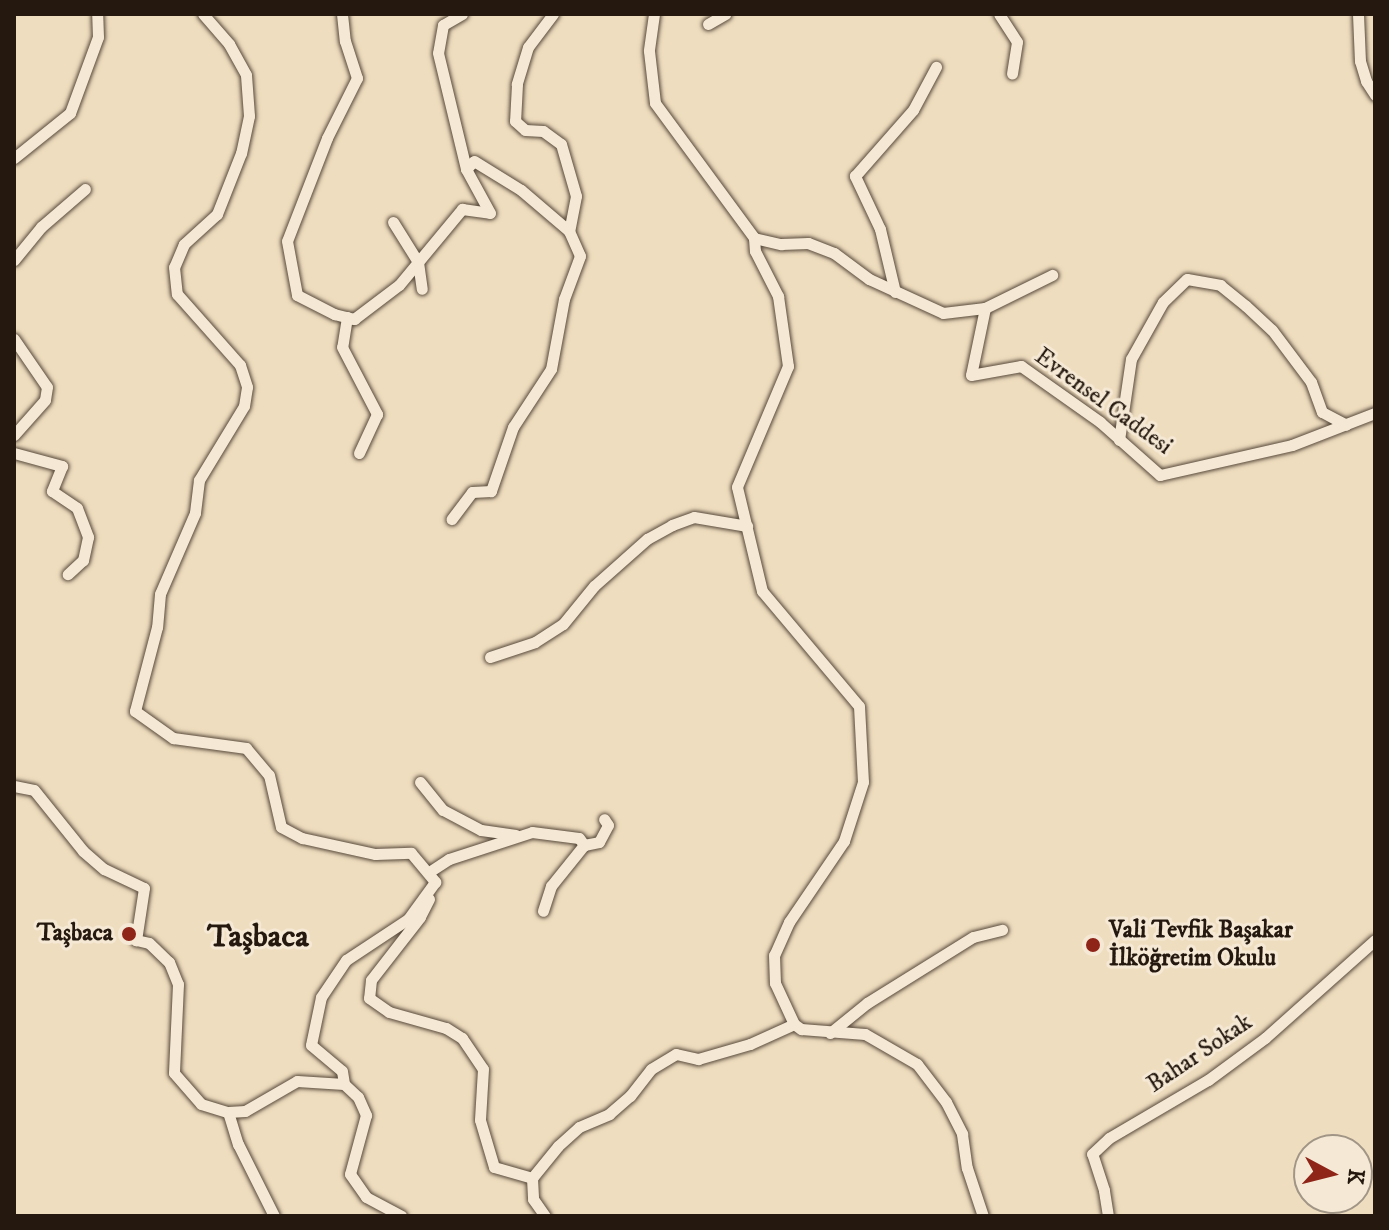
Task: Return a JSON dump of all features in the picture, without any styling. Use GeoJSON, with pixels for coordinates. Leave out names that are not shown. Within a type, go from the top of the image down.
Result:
{"type":"FeatureCollection","features":[{"type":"Feature","properties":{"kind":"street"},"geometry":{"type":"LineString","coordinates":[[14,158],[30,149],[70,113],[98,37],[97,14]]}},
{"type":"Feature","properties":{"kind":"street"},"geometry":{"type":"LineString","coordinates":[[203,14],[229,44],[246,75],[249,116],[241,153],[217,214],[184,244],[174,267],[177,294],[240,365],[247,387],[244,406],[199,480],[195,513],[160,594],[157,627],[135,711],[173,738],[246,748],[269,775],[281,827],[302,838],[375,854],[411,853],[432,877]]}},
{"type":"Feature","properties":{"kind":"street"},"geometry":{"type":"LineString","coordinates":[[342,14],[345,41],[357,78],[327,138],[287,241],[297,295],[354,319],[399,285],[462,209],[490,213],[466,169],[438,53],[443,25],[462,14]]}},
{"type":"Feature","properties":{"kind":"street"},"geometry":{"type":"LineString","coordinates":[[553,14],[528,47],[517,84],[515,121],[525,130],[543,131],[561,144],[576,196],[569,231]]}},
{"type":"Feature","properties":{"kind":"street"},"geometry":{"type":"LineString","coordinates":[[654,14],[649,51],[655,103],[754,238],[755,251],[778,296],[788,366],[737,487],[762,591],[859,706],[864,750],[863,782],[844,841],[789,922],[774,955],[775,983],[794,1024],[801,1029],[865,1034],[917,1064],[946,1102],[962,1134],[967,1168],[983,1216]]}},
{"type":"Feature","properties":{"kind":"street"},"geometry":{"type":"LineString","coordinates":[[708,24],[725,14]]}},
{"type":"Feature","properties":{"kind":"street"},"geometry":{"type":"LineString","coordinates":[[999,14],[1017,42],[1012,74]]}},
{"type":"Feature","properties":{"kind":"street"},"geometry":{"type":"LineString","coordinates":[[1358,14],[1360,61],[1366,81],[1375,95]]}},
{"type":"Feature","properties":{"kind":"street"},"geometry":{"type":"LineString","coordinates":[[895,292],[880,229],[855,176],[913,110],[936,67]]}},
{"type":"Feature","properties":{"kind":"street"},"geometry":{"type":"LineString","coordinates":[[452,519],[472,492],[491,491],[513,427],[551,369],[564,299],[580,256],[569,231],[521,190],[474,161],[466,169]]}},
{"type":"Feature","properties":{"kind":"street"},"geometry":{"type":"LineString","coordinates":[[14,260],[41,227],[85,189]]}},
{"type":"Feature","properties":{"kind":"street"},"geometry":{"type":"LineString","coordinates":[[393,222],[418,262],[422,289]]}},
{"type":"Feature","properties":{"kind":"street"},"geometry":{"type":"LineString","coordinates":[[754,238],[781,244],[808,243],[834,253],[869,279],[943,313],[985,308],[1052,275]]}},
{"type":"Feature","properties":{"kind":"street"},"geometry":{"type":"LineString","coordinates":[[1119,440],[1131,359],[1163,302],[1187,279],[1220,285],[1246,306],[1272,330],[1311,382],[1322,412],[1346,425]]}},
{"type":"Feature","properties":{"kind":"street","name":"Evrensel Caddesi"},"geometry":{"type":"LineString","coordinates":[[985,308],[971,375],[1021,366],[1100,422],[1160,475],[1292,445],[1375,413]]}},
{"type":"Feature","properties":{"kind":"street"},"geometry":{"type":"LineString","coordinates":[[347,317],[342,347],[377,414],[359,453]]}},
{"type":"Feature","properties":{"kind":"street"},"geometry":{"type":"LineString","coordinates":[[14,339],[47,387],[45,400],[14,435]]}},
{"type":"Feature","properties":{"kind":"street"},"geometry":{"type":"LineString","coordinates":[[14,453],[62,466],[52,491],[77,508],[88,537],[83,560],[68,574]]}},
{"type":"Feature","properties":{"kind":"street"},"geometry":{"type":"LineString","coordinates":[[490,657],[535,642],[563,624],[594,586],[647,539],[672,525],[694,517],[747,526]]}},
{"type":"Feature","properties":{"kind":"street"},"geometry":{"type":"LineString","coordinates":[[420,782],[443,810],[481,830],[521,836]]}},
{"type":"Feature","properties":{"kind":"street"},"geometry":{"type":"LineString","coordinates":[[14,786],[34,790],[83,851],[104,869],[144,888],[136,940],[149,943],[169,962],[178,984],[174,1073],[201,1104],[228,1112],[245,1111],[297,1081],[344,1084]]}},
{"type":"Feature","properties":{"kind":"street"},"geometry":{"type":"LineString","coordinates":[[543,911],[551,886],[584,845],[599,842],[608,825],[604,819]]}},
{"type":"Feature","properties":{"kind":"street"},"geometry":{"type":"LineString","coordinates":[[401,1216],[366,1197],[350,1174],[366,1115],[358,1097],[344,1084],[342,1071],[311,1045],[321,997],[346,960],[408,919],[432,877],[449,859],[532,832],[579,838],[584,845]]}},
{"type":"Feature","properties":{"kind":"street"},"geometry":{"type":"LineString","coordinates":[[432,877],[420,917],[371,980],[369,998],[389,1012],[446,1028],[462,1038],[483,1069],[480,1120],[494,1167],[532,1178]]}},
{"type":"Feature","properties":{"kind":"street"},"geometry":{"type":"LineString","coordinates":[[830,1033],[867,1003],[973,937],[1002,930]]}},
{"type":"Feature","properties":{"kind":"street","name":"Bahar Sokak"},"geometry":{"type":"LineString","coordinates":[[1108,1216],[1092,1154],[1109,1138],[1208,1080],[1265,1038],[1375,940]]}},
{"type":"Feature","properties":{"kind":"street"},"geometry":{"type":"LineString","coordinates":[[545,1216],[533,1199],[532,1178],[558,1146],[579,1127],[609,1114],[630,1096],[651,1069],[676,1054],[698,1059],[750,1044],[794,1024]]}},
{"type":"Feature","properties":{"kind":"street"},"geometry":{"type":"LineString","coordinates":[[228,1112],[238,1144],[274,1216]]}},
{"type":"Feature","properties":{"kind":"place","name":"Taşbaca"},"geometry":{"type":"Point","coordinates":[129,934]}},
{"type":"Feature","properties":{"kind":"place","name":"Vali Tevfik Başakar İlköğretim Okulu"},"geometry":{"type":"Point","coordinates":[1093,945]}},
{"type":"Feature","properties":{"kind":"district","name":"Taşbaca"},"geometry":{"type":"Point","coordinates":[258,937]}}]}
